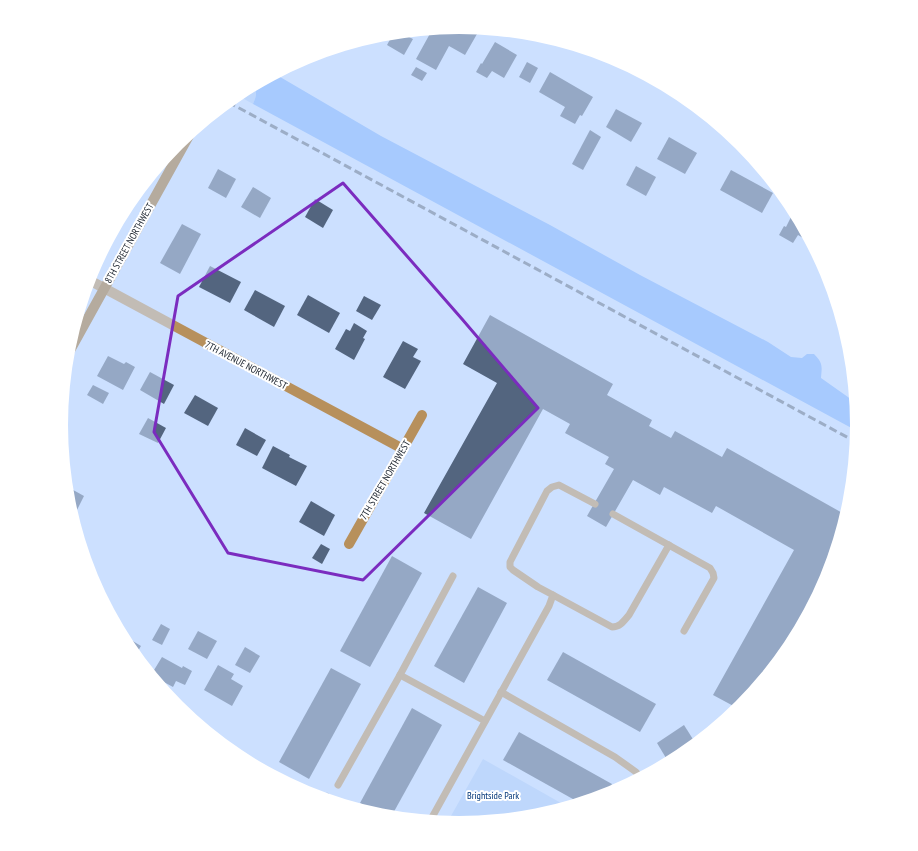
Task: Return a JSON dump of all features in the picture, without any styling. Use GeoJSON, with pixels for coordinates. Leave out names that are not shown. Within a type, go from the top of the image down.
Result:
{"type":"FeatureCollection","features":[{"type":"Feature","properties":{"kind":"street","name":"8TH STREET NORTHWEST"},"geometry":{"type":"LineString","coordinates":[[78,336],[183,148]]}},
{"type":"Feature","properties":{"kind":"street","name":"7TH AVENUE NORTHWEST"},"geometry":{"type":"LineString","coordinates":[[94,283],[403,449]]}},
{"type":"Feature","properties":{"kind":"street","name":"7TH STREET NORTHWEST"},"geometry":{"type":"LineString","coordinates":[[348,544],[422,415]]}},
{"type":"Feature","properties":{"kind":"lane"},"geometry":{"type":"LineString","coordinates":[[595,504],[559,485],[552,487],[547,491],[510,562],[510,567],[538,587],[612,627],[616,627],[629,615],[669,545]]}},
{"type":"Feature","properties":{"kind":"lane"},"geometry":{"type":"LineString","coordinates":[[613,514],[710,568],[714,578],[684,631]]}},
{"type":"Feature","properties":{"kind":"lane"},"geometry":{"type":"LineString","coordinates":[[338,785],[400,675],[453,576]]}},
{"type":"Feature","properties":{"kind":"lane"},"geometry":{"type":"LineString","coordinates":[[433,816],[549,606],[553,595]]}},
{"type":"Feature","properties":{"kind":"lane"},"geometry":{"type":"LineString","coordinates":[[400,675],[485,721]]}},
{"type":"Feature","properties":{"kind":"lane"},"geometry":{"type":"LineString","coordinates":[[501,692],[615,757],[637,774]]}},
{"type":"Feature","properties":{"kind":"highlighted area"},"geometry":{"type":"Polygon","coordinates":[[[343,183],[538,408],[363,580],[228,553],[154,432],[178,296],[343,183]]]}},
{"type":"Feature","properties":{"kind":"green space"},"geometry":{"type":"Polygon","coordinates":[[[256,90],[256,95],[253,104],[243,99],[256,90]]]}},
{"type":"Feature","properties":{"kind":"green space","name":"Brightside Park"},"geometry":{"type":"Polygon","coordinates":[[[483,759],[562,803],[510,814],[451,817],[483,759]]]}},
{"type":"Feature","properties":{"kind":"shaded area"},"geometry":{"type":"Polygon","coordinates":[[[280,77],[381,136],[768,342],[791,357],[802,358],[807,354],[814,354],[821,365],[821,378],[850,398],[850,427],[253,104],[256,90],[280,77]]]}},
{"type":"Feature","properties":{"kind":"building"},"geometry":{"type":"Polygon","coordinates":[[[429,35],[477,35],[465,55],[449,46],[436,70],[416,59],[429,35]]]}},
{"type":"Feature","properties":{"kind":"building"},"geometry":{"type":"Polygon","coordinates":[[[409,37],[413,39],[404,55],[387,45],[389,41],[409,37]]]}},
{"type":"Feature","properties":{"kind":"building"},"geometry":{"type":"Polygon","coordinates":[[[495,42],[517,55],[504,78],[492,71],[487,78],[476,72],[495,42]]]}},
{"type":"Feature","properties":{"kind":"building"},"geometry":{"type":"Polygon","coordinates":[[[527,62],[538,68],[530,83],[519,77],[527,62]]]}},
{"type":"Feature","properties":{"kind":"building"},"geometry":{"type":"Polygon","coordinates":[[[416,67],[427,73],[422,81],[411,75],[416,67]]]}},
{"type":"Feature","properties":{"kind":"building"},"geometry":{"type":"Polygon","coordinates":[[[550,72],[593,97],[582,116],[580,115],[575,124],[560,116],[565,107],[539,92],[550,72]]]}},
{"type":"Feature","properties":{"kind":"building"},"geometry":{"type":"Polygon","coordinates":[[[616,109],[642,123],[631,142],[606,127],[616,109]]]}},
{"type":"Feature","properties":{"kind":"building"},"geometry":{"type":"Polygon","coordinates":[[[590,130],[601,137],[583,170],[572,164],[590,130]]]}},
{"type":"Feature","properties":{"kind":"building"},"geometry":{"type":"Polygon","coordinates":[[[669,137],[697,153],[685,174],[657,159],[669,137]]]}},
{"type":"Feature","properties":{"kind":"building"},"geometry":{"type":"Polygon","coordinates":[[[636,166],[656,177],[646,196],[626,185],[636,166]]]}},
{"type":"Feature","properties":{"kind":"building"},"geometry":{"type":"Polygon","coordinates":[[[218,169],[236,179],[226,198],[208,188],[218,169]]]}},
{"type":"Feature","properties":{"kind":"building"},"geometry":{"type":"Polygon","coordinates":[[[731,170],[773,193],[762,213],[720,190],[731,170]]]}},
{"type":"Feature","properties":{"kind":"building"},"geometry":{"type":"Polygon","coordinates":[[[253,187],[271,198],[260,218],[241,207],[253,187]]]}},
{"type":"Feature","properties":{"kind":"building"},"geometry":{"type":"Polygon","coordinates":[[[315,199],[333,210],[323,228],[305,217],[315,199]]]}},
{"type":"Feature","properties":{"kind":"building"},"geometry":{"type":"Polygon","coordinates":[[[791,218],[802,237],[798,235],[793,243],[779,235],[784,226],[786,227],[791,218]]]}},
{"type":"Feature","properties":{"kind":"building"},"geometry":{"type":"Polygon","coordinates":[[[182,224],[201,234],[180,274],[160,263],[182,224]]]}},
{"type":"Feature","properties":{"kind":"building"},"geometry":{"type":"Polygon","coordinates":[[[210,266],[241,282],[230,303],[199,287],[210,266]]]}},
{"type":"Feature","properties":{"kind":"building"},"geometry":{"type":"Polygon","coordinates":[[[255,290],[285,306],[274,327],[244,310],[255,290]]]}},
{"type":"Feature","properties":{"kind":"building"},"geometry":{"type":"Polygon","coordinates":[[[308,295],[340,313],[329,333],[297,315],[308,295]]]}},
{"type":"Feature","properties":{"kind":"building"},"geometry":{"type":"Polygon","coordinates":[[[364,296],[381,305],[372,320],[356,311],[364,296]]]}},
{"type":"Feature","properties":{"kind":"building"},"geometry":{"type":"Polygon","coordinates":[[[490,315],[613,384],[607,395],[652,420],[649,426],[671,438],[675,431],[722,457],[727,448],[841,512],[830,551],[821,575],[798,621],[770,664],[732,705],[713,695],[794,550],[716,506],[712,513],[664,487],[660,495],[633,480],[606,527],[587,516],[614,469],[605,464],[609,457],[565,433],[570,424],[543,409],[471,539],[424,513],[497,383],[463,364],[490,315]]]}},
{"type":"Feature","properties":{"kind":"building"},"geometry":{"type":"Polygon","coordinates":[[[354,323],[367,331],[363,338],[365,339],[354,360],[335,349],[346,329],[350,331],[354,323]]]}},
{"type":"Feature","properties":{"kind":"building"},"geometry":{"type":"Polygon","coordinates":[[[403,341],[418,349],[413,357],[421,361],[405,389],[383,377],[403,341]]]}},
{"type":"Feature","properties":{"kind":"building"},"geometry":{"type":"Polygon","coordinates":[[[108,356],[124,364],[126,362],[135,367],[123,390],[97,376],[108,356]]]}},
{"type":"Feature","properties":{"kind":"building"},"geometry":{"type":"Polygon","coordinates":[[[150,372],[174,385],[164,404],[140,390],[150,372]]]}},
{"type":"Feature","properties":{"kind":"building"},"geometry":{"type":"Polygon","coordinates":[[[93,385],[109,393],[103,404],[87,395],[93,385]]]}},
{"type":"Feature","properties":{"kind":"building"},"geometry":{"type":"Polygon","coordinates":[[[195,395],[218,408],[208,426],[184,413],[195,395]]]}},
{"type":"Feature","properties":{"kind":"building"},"geometry":{"type":"Polygon","coordinates":[[[148,418],[166,428],[158,443],[139,434],[148,418]]]}},
{"type":"Feature","properties":{"kind":"building"},"geometry":{"type":"Polygon","coordinates":[[[245,428],[266,440],[257,456],[236,445],[245,428]]]}},
{"type":"Feature","properties":{"kind":"building"},"geometry":{"type":"Polygon","coordinates":[[[273,446],[290,455],[289,457],[307,466],[296,486],[262,468],[273,446]]]}},
{"type":"Feature","properties":{"kind":"building"},"geometry":{"type":"Polygon","coordinates":[[[73,490],[84,496],[77,510],[73,490]]]}},
{"type":"Feature","properties":{"kind":"building"},"geometry":{"type":"Polygon","coordinates":[[[311,501],[335,515],[324,536],[299,522],[311,501]]]}},
{"type":"Feature","properties":{"kind":"building"},"geometry":{"type":"Polygon","coordinates":[[[321,544],[330,549],[322,564],[312,558],[321,544]]]}},
{"type":"Feature","properties":{"kind":"building"},"geometry":{"type":"Polygon","coordinates":[[[392,556],[422,573],[370,667],[340,651],[392,556]]]}},
{"type":"Feature","properties":{"kind":"building"},"geometry":{"type":"Polygon","coordinates":[[[478,587],[507,603],[464,683],[434,666],[478,587]]]}},
{"type":"Feature","properties":{"kind":"building"},"geometry":{"type":"Polygon","coordinates":[[[161,624],[170,629],[162,645],[152,640],[161,624]]]}},
{"type":"Feature","properties":{"kind":"building"},"geometry":{"type":"Polygon","coordinates":[[[198,631],[217,641],[207,659],[188,649],[198,631]]]}},
{"type":"Feature","properties":{"kind":"building"},"geometry":{"type":"Polygon","coordinates":[[[131,640],[141,646],[138,650],[131,640]]]}},
{"type":"Feature","properties":{"kind":"building"},"geometry":{"type":"Polygon","coordinates":[[[245,647],[260,656],[250,673],[235,665],[245,647]]]}},
{"type":"Feature","properties":{"kind":"building"},"geometry":{"type":"Polygon","coordinates":[[[563,652],[656,704],[640,732],[547,680],[563,652]]]}},
{"type":"Feature","properties":{"kind":"building"},"geometry":{"type":"Polygon","coordinates":[[[162,657],[182,668],[183,666],[192,671],[185,685],[176,681],[173,687],[163,681],[154,671],[162,657]]]}},
{"type":"Feature","properties":{"kind":"building"},"geometry":{"type":"Polygon","coordinates":[[[218,665],[234,674],[231,679],[243,686],[232,706],[204,690],[218,665]]]}},
{"type":"Feature","properties":{"kind":"building"},"geometry":{"type":"Polygon","coordinates":[[[331,668],[361,684],[309,779],[279,762],[331,668]]]}},
{"type":"Feature","properties":{"kind":"building"},"geometry":{"type":"Polygon","coordinates":[[[412,708],[442,725],[394,811],[364,805],[360,803],[412,708]]]}},
{"type":"Feature","properties":{"kind":"building"},"geometry":{"type":"Polygon","coordinates":[[[684,725],[693,739],[666,758],[657,743],[684,725]]]}},
{"type":"Feature","properties":{"kind":"building"},"geometry":{"type":"Polygon","coordinates":[[[519,732],[612,784],[609,787],[574,800],[503,760],[519,732]]]}},
{"type":"Feature","properties":{"kind":"railway"},"geometry":{"type":"LineString","coordinates":[[234,105],[850,439]]}}]}
